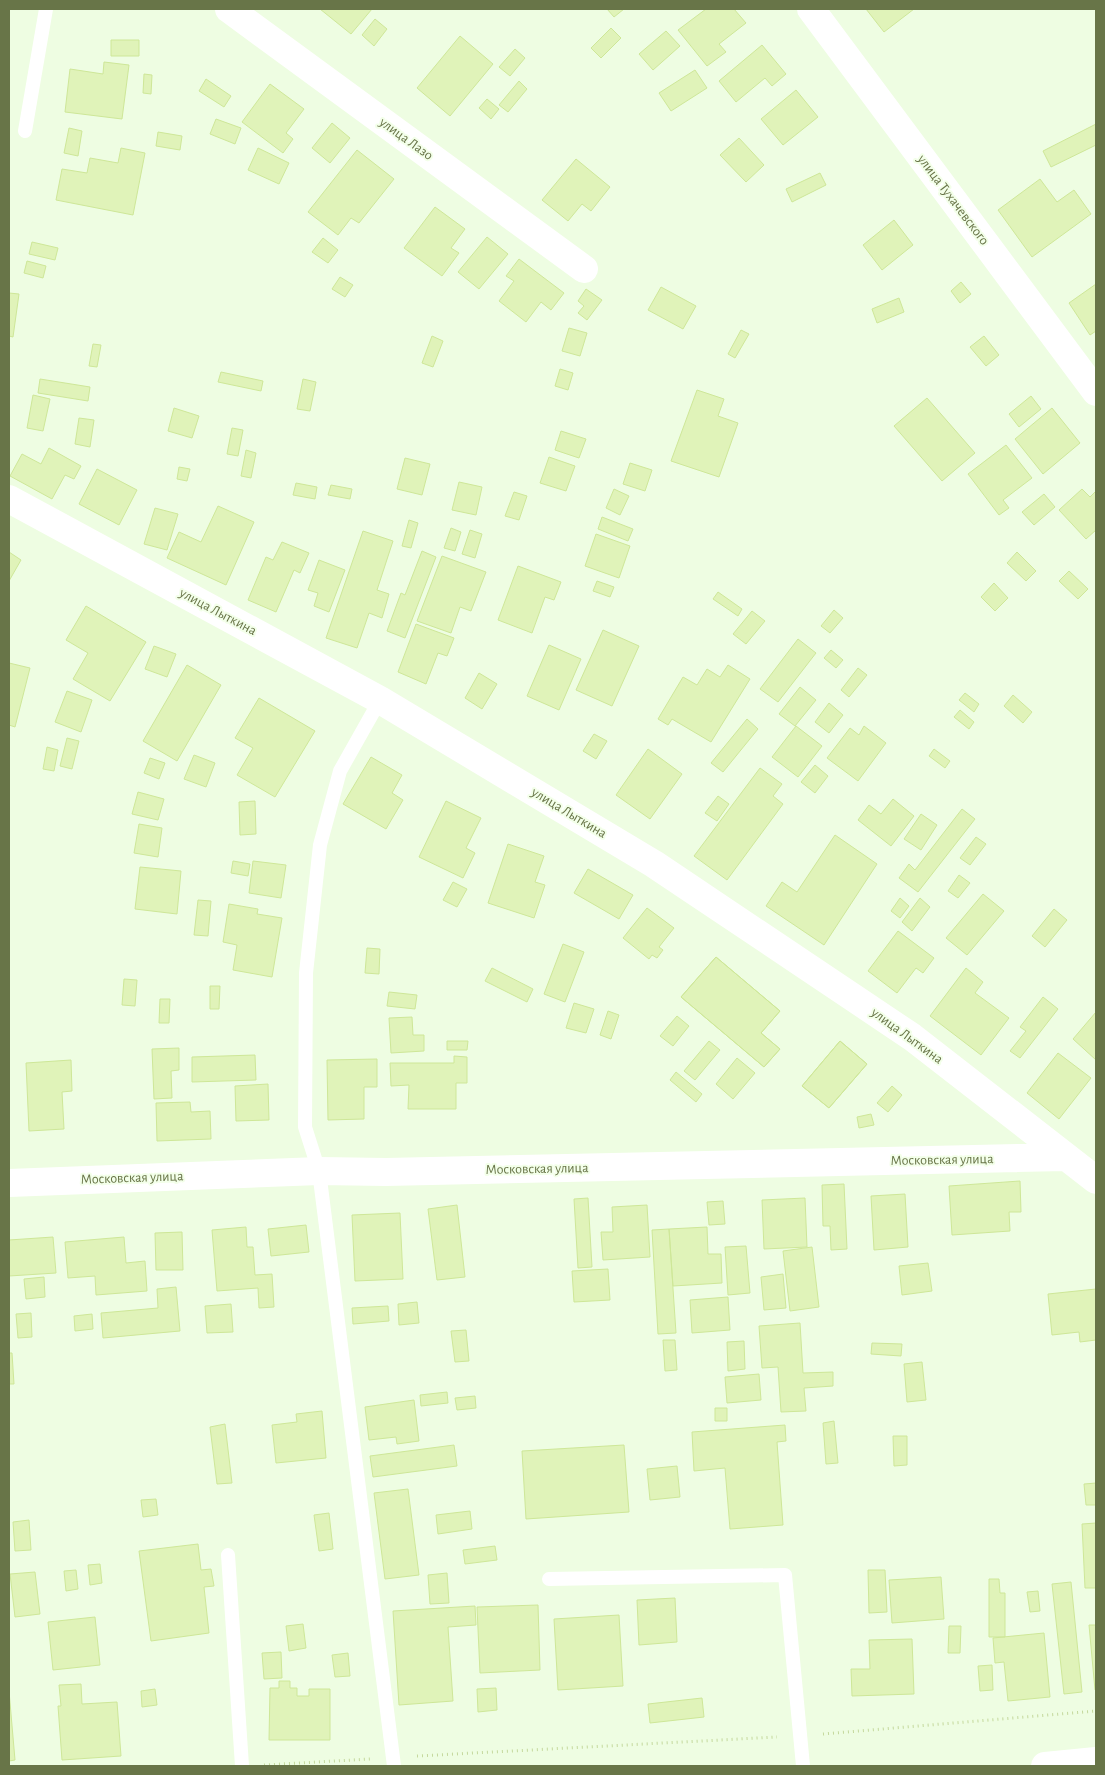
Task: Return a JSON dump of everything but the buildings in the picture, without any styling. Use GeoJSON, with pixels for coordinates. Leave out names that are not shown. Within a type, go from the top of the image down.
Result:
{"type":"FeatureCollection","features":[{"type":"Feature","properties":{"kind":"street","name":"улица Лазо"},"geometry":{"type":"LineString","coordinates":[[229,9],[584,269]]}},
{"type":"Feature","properties":{"kind":"street","name":"улица Тухачевского"},"geometry":{"type":"LineString","coordinates":[[811,9],[1096,392]]}},
{"type":"Feature","properties":{"kind":"street","name":"улица Лыткина"},"geometry":{"type":"LineString","coordinates":[[9,499],[380,700],[654,864],[912,1037],[1096,1180]]}},
{"type":"Feature","properties":{"kind":"street","name":"Московская улица"},"geometry":{"type":"LineString","coordinates":[[9,1183],[319,1171],[386,1172],[1066,1157]]}},
{"type":"Feature","properties":{"kind":"street"},"geometry":{"type":"LineString","coordinates":[[1052,1766],[1096,1761]]}},
{"type":"Feature","properties":{"kind":"lane"},"geometry":{"type":"LineString","coordinates":[[25,131],[46,9]]}},
{"type":"Feature","properties":{"kind":"lane"},"geometry":{"type":"LineString","coordinates":[[380,700],[340,771],[320,845],[306,973],[305,1127],[319,1171],[394,1762]]}},
{"type":"Feature","properties":{"kind":"lane"},"geometry":{"type":"LineString","coordinates":[[228,1556],[242,1766]]}},
{"type":"Feature","properties":{"kind":"lane"},"geometry":{"type":"LineString","coordinates":[[549,1579],[785,1575],[803,1766]]}},
{"type":"Feature","properties":{"kind":"path"},"geometry":{"type":"LineString","coordinates":[[258,1766],[394,1762],[800,1736],[1096,1711]]}}]}
